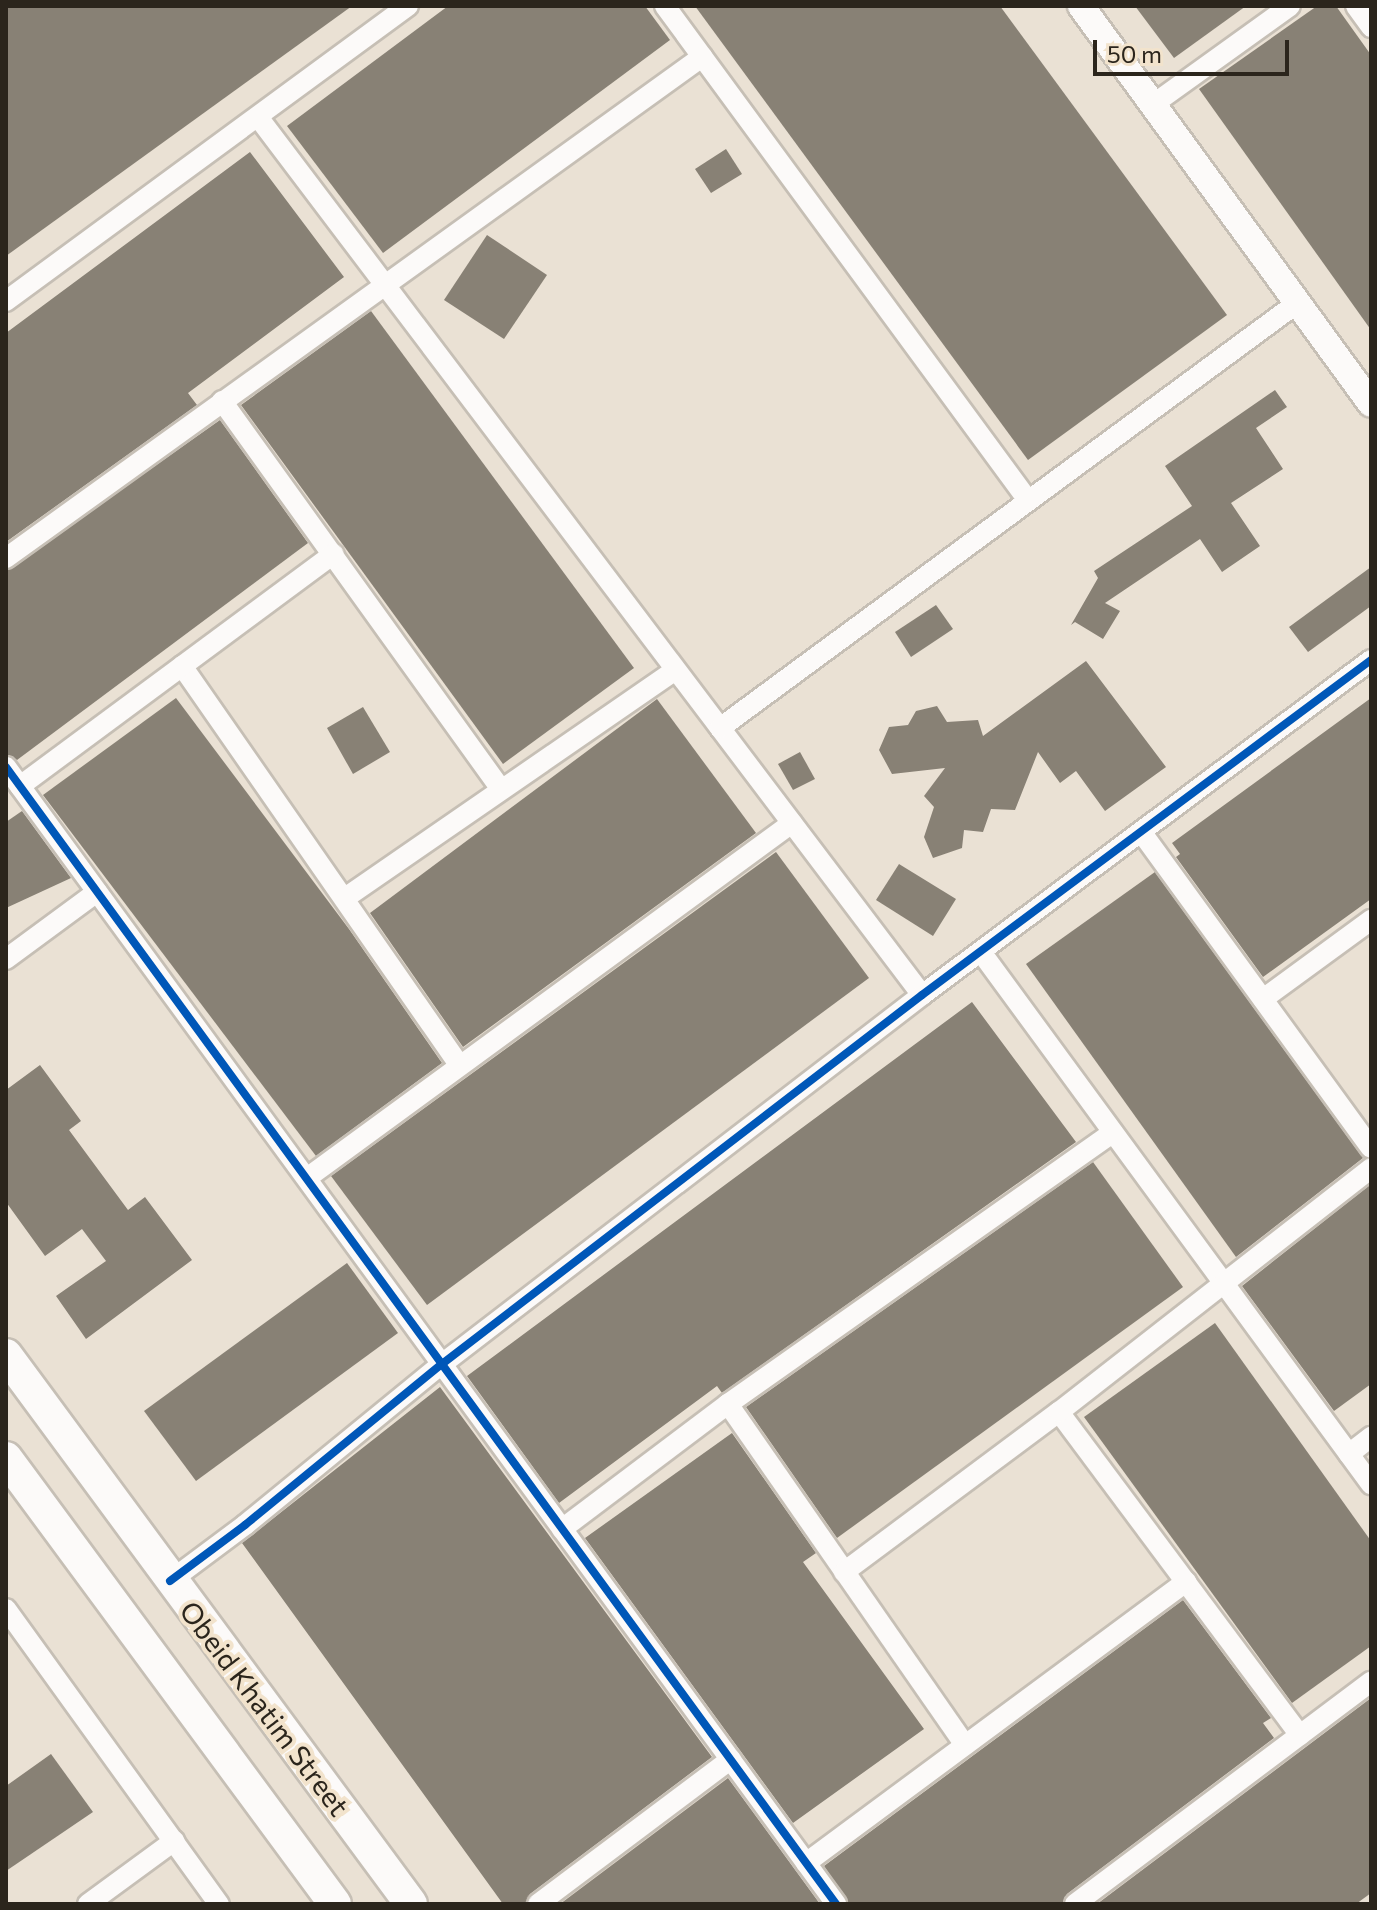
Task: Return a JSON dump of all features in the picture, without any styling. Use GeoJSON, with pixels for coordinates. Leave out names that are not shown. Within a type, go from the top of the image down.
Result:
{"type":"FeatureCollection","features":[{"type":"Feature","properties":{"kind":"main road","name":"Obeid Khatim Street"},"geometry":{"type":"LineString","coordinates":[[6,1355],[411,1904]]}},
{"type":"Feature","properties":{"kind":"main road"},"geometry":{"type":"LineString","coordinates":[[10,1472],[335,1904]]}},
{"type":"Feature","properties":{"kind":"street"},"geometry":{"type":"LineString","coordinates":[[665,6],[1027,499]]}},
{"type":"Feature","properties":{"kind":"street"},"geometry":{"type":"LineString","coordinates":[[1081,6],[1155,103],[1371,403]]}},
{"type":"Feature","properties":{"kind":"street"},"geometry":{"type":"LineString","coordinates":[[1155,103],[1290,6]]}},
{"type":"Feature","properties":{"kind":"street"},"geometry":{"type":"LineString","coordinates":[[1356,6],[1371,27]]}},
{"type":"Feature","properties":{"kind":"street"},"geometry":{"type":"LineString","coordinates":[[6,301],[258,117],[400,8]]}},
{"type":"Feature","properties":{"kind":"street"},"geometry":{"type":"LineString","coordinates":[[6,558],[702,57]]}},
{"type":"Feature","properties":{"kind":"street"},"geometry":{"type":"LineString","coordinates":[[258,117],[922,995]]}},
{"type":"Feature","properties":{"kind":"street"},"geometry":{"type":"LineString","coordinates":[[720,728],[1297,303]]}},
{"type":"Feature","properties":{"kind":"street"},"geometry":{"type":"LineString","coordinates":[[222,401],[501,789]]}},
{"type":"Feature","properties":{"kind":"street"},"geometry":{"type":"LineString","coordinates":[[20,786],[334,554]]}},
{"type":"Feature","properties":{"kind":"street"},"geometry":{"type":"LineString","coordinates":[[170,1581],[245,1525],[442,1364],[922,995],[1371,660]]}},
{"type":"Feature","properties":{"kind":"street"},"geometry":{"type":"LineString","coordinates":[[182,666],[459,1064]]}},
{"type":"Feature","properties":{"kind":"street"},"geometry":{"type":"LineString","coordinates":[[345,898],[675,670]]}},
{"type":"Feature","properties":{"kind":"street"},"geometry":{"type":"LineString","coordinates":[[6,767],[836,1904]]}},
{"type":"Feature","properties":{"kind":"street"},"geometry":{"type":"LineString","coordinates":[[307,1178],[792,823]]}},
{"type":"Feature","properties":{"kind":"street"},"geometry":{"type":"LineString","coordinates":[[1142,833],[1371,1148]]}},
{"type":"Feature","properties":{"kind":"street"},"geometry":{"type":"LineString","coordinates":[[6,959],[97,892]]}},
{"type":"Feature","properties":{"kind":"street"},"geometry":{"type":"LineString","coordinates":[[1263,999],[1371,920]]}},
{"type":"Feature","properties":{"kind":"street"},"geometry":{"type":"LineString","coordinates":[[981,952],[1371,1484]]}},
{"type":"Feature","properties":{"kind":"street"},"geometry":{"type":"LineString","coordinates":[[562,1529],[728,1404],[1113,1132]]}},
{"type":"Feature","properties":{"kind":"street"},"geometry":{"type":"LineString","coordinates":[[844,1572],[1059,1412],[1371,1168]]}},
{"type":"Feature","properties":{"kind":"street"},"geometry":{"type":"LineString","coordinates":[[728,1404],[965,1745]]}},
{"type":"Feature","properties":{"kind":"street"},"geometry":{"type":"LineString","coordinates":[[1059,1412],[1300,1735]]}},
{"type":"Feature","properties":{"kind":"street"},"geometry":{"type":"LineString","coordinates":[[1349,1454],[1371,1437]]}},
{"type":"Feature","properties":{"kind":"street"},"geometry":{"type":"LineString","coordinates":[[806,1863],[1186,1582]]}},
{"type":"Feature","properties":{"kind":"street"},"geometry":{"type":"LineString","coordinates":[[8,1616],[219,1904]]}},
{"type":"Feature","properties":{"kind":"street"},"geometry":{"type":"LineString","coordinates":[[1075,1904],[1371,1682]]}},
{"type":"Feature","properties":{"kind":"street"},"geometry":{"type":"LineString","coordinates":[[538,1904],[731,1759]]}},
{"type":"Feature","properties":{"kind":"street"},"geometry":{"type":"LineString","coordinates":[[88,1904],[174,1841]]}},
{"type":"Feature","properties":{"kind":"building"},"geometry":{"type":"Polygon","coordinates":[[[6,6],[352,6],[6,256],[6,6]]]}},
{"type":"Feature","properties":{"kind":"building"},"geometry":{"type":"Polygon","coordinates":[[[448,6],[645,6],[670,40],[383,253],[287,126],[448,6]]]}},
{"type":"Feature","properties":{"kind":"building"},"geometry":{"type":"Polygon","coordinates":[[[695,6],[1000,6],[1227,315],[1028,460],[695,6]]]}},
{"type":"Feature","properties":{"kind":"building"},"geometry":{"type":"Polygon","coordinates":[[[1135,6],[1246,6],[1174,58],[1135,6]]]}},
{"type":"Feature","properties":{"kind":"building"},"geometry":{"type":"Polygon","coordinates":[[[1317,6],[1336,6],[1371,55],[1371,330],[1199,89],[1317,6]]]}},
{"type":"Feature","properties":{"kind":"building"},"geometry":{"type":"Polygon","coordinates":[[[726,149],[742,174],[711,193],[695,169],[726,149]]]}},
{"type":"Feature","properties":{"kind":"building"},"geometry":{"type":"Polygon","coordinates":[[[250,152],[344,277],[188,393],[197,405],[6,542],[6,333],[250,152]]]}},
{"type":"Feature","properties":{"kind":"building"},"geometry":{"type":"Polygon","coordinates":[[[487,235],[547,275],[504,339],[444,300],[487,235]]]}},
{"type":"Feature","properties":{"kind":"building"},"geometry":{"type":"Polygon","coordinates":[[[371,311],[634,668],[503,764],[241,405],[371,311]]]}},
{"type":"Feature","properties":{"kind":"building"},"geometry":{"type":"Polygon","coordinates":[[[1275,390],[1287,407],[1256,428],[1283,469],[1231,503],[1260,546],[1222,572],[1200,539],[1105,603],[1120,611],[1103,639],[1075,622],[1071,625],[1098,578],[1094,571],[1192,506],[1165,466],[1275,390]]]}},
{"type":"Feature","properties":{"kind":"building"},"geometry":{"type":"Polygon","coordinates":[[[220,420],[308,543],[17,760],[6,754],[6,571],[220,420]]]}},
{"type":"Feature","properties":{"kind":"building"},"geometry":{"type":"Polygon","coordinates":[[[1371,567],[1371,606],[1308,652],[1289,627],[1371,567]]]}},
{"type":"Feature","properties":{"kind":"building"},"geometry":{"type":"Polygon","coordinates":[[[936,605],[953,629],[911,657],[895,632],[936,605]]]}},
{"type":"Feature","properties":{"kind":"building"},"geometry":{"type":"Polygon","coordinates":[[[1086,661],[1166,767],[1105,811],[1076,771],[1060,783],[1038,752],[1015,810],[991,809],[983,832],[964,830],[962,848],[933,858],[924,837],[934,807],[924,796],[945,768],[892,774],[879,750],[889,727],[908,725],[916,711],[937,706],[947,722],[978,720],[983,736],[1086,661]]]}},
{"type":"Feature","properties":{"kind":"building"},"geometry":{"type":"Polygon","coordinates":[[[176,698],[349,929],[442,1063],[316,1156],[43,795],[176,698]]]}},
{"type":"Feature","properties":{"kind":"building"},"geometry":{"type":"Polygon","coordinates":[[[1371,698],[1371,899],[1263,977],[1176,857],[1180,854],[1172,843],[1371,698]]]}},
{"type":"Feature","properties":{"kind":"building"},"geometry":{"type":"Polygon","coordinates":[[[657,699],[756,833],[463,1047],[370,913],[657,699]]]}},
{"type":"Feature","properties":{"kind":"building"},"geometry":{"type":"Polygon","coordinates":[[[363,707],[390,752],[353,774],[327,728],[363,707]]]}},
{"type":"Feature","properties":{"kind":"building"},"geometry":{"type":"Polygon","coordinates":[[[800,752],[815,779],[793,790],[778,764],[800,752]]]}},
{"type":"Feature","properties":{"kind":"building"},"geometry":{"type":"Polygon","coordinates":[[[22,811],[71,878],[6,908],[6,822],[22,811]]]}},
{"type":"Feature","properties":{"kind":"building"},"geometry":{"type":"Polygon","coordinates":[[[776,852],[869,978],[427,1305],[331,1176],[776,852]]]}},
{"type":"Feature","properties":{"kind":"building"},"geometry":{"type":"Polygon","coordinates":[[[899,864],[956,899],[933,936],[876,900],[899,864]]]}},
{"type":"Feature","properties":{"kind":"building"},"geometry":{"type":"Polygon","coordinates":[[[1155,872],[1363,1158],[1236,1257],[1026,964],[1155,872]]]}},
{"type":"Feature","properties":{"kind":"building"},"geometry":{"type":"Polygon","coordinates":[[[972,1002],[1076,1142],[722,1393],[717,1386],[559,1503],[467,1376],[972,1002]]]}},
{"type":"Feature","properties":{"kind":"building"},"geometry":{"type":"Polygon","coordinates":[[[40,1065],[81,1121],[69,1130],[128,1210],[145,1197],[192,1260],[86,1339],[56,1296],[106,1261],[82,1229],[45,1256],[6,1202],[6,1090],[40,1065]]]}},
{"type":"Feature","properties":{"kind":"building"},"geometry":{"type":"Polygon","coordinates":[[[1093,1162],[1183,1287],[837,1538],[746,1407],[1093,1162]]]}},
{"type":"Feature","properties":{"kind":"building"},"geometry":{"type":"Polygon","coordinates":[[[1371,1184],[1371,1384],[1334,1411],[1242,1286],[1371,1184]]]}},
{"type":"Feature","properties":{"kind":"building"},"geometry":{"type":"Polygon","coordinates":[[[347,1263],[398,1333],[196,1481],[144,1411],[347,1263]]]}},
{"type":"Feature","properties":{"kind":"building"},"geometry":{"type":"Polygon","coordinates":[[[1215,1323],[1371,1541],[1371,1646],[1292,1703],[1084,1417],[1215,1323]]]}},
{"type":"Feature","properties":{"kind":"building"},"geometry":{"type":"Polygon","coordinates":[[[440,1387],[712,1757],[530,1894],[525,1904],[503,1904],[242,1543],[440,1387]]]}},
{"type":"Feature","properties":{"kind":"building"},"geometry":{"type":"Polygon","coordinates":[[[732,1433],[816,1553],[803,1562],[924,1729],[793,1823],[585,1538],[732,1433]]]}},
{"type":"Feature","properties":{"kind":"building"},"geometry":{"type":"Polygon","coordinates":[[[1183,1600],[1271,1718],[1263,1723],[1274,1738],[1067,1894],[1062,1904],[849,1904],[824,1866],[1183,1600]]]}},
{"type":"Feature","properties":{"kind":"building"},"geometry":{"type":"Polygon","coordinates":[[[1371,1698],[1371,1893],[1356,1904],[1097,1904],[1371,1698]]]}},
{"type":"Feature","properties":{"kind":"building"},"geometry":{"type":"Polygon","coordinates":[[[51,1754],[93,1812],[6,1871],[6,1786],[51,1754]]]}},
{"type":"Feature","properties":{"kind":"building"},"geometry":{"type":"Polygon","coordinates":[[[728,1778],[820,1904],[560,1904],[728,1778]]]}},
{"type":"Feature","properties":{"kind":"cycle path"},"geometry":{"type":"LineString","coordinates":[[170,1581],[245,1525],[442,1364],[922,995],[1371,660]]}},
{"type":"Feature","properties":{"kind":"cycle path"},"geometry":{"type":"LineString","coordinates":[[6,767],[836,1904]]}}]}
